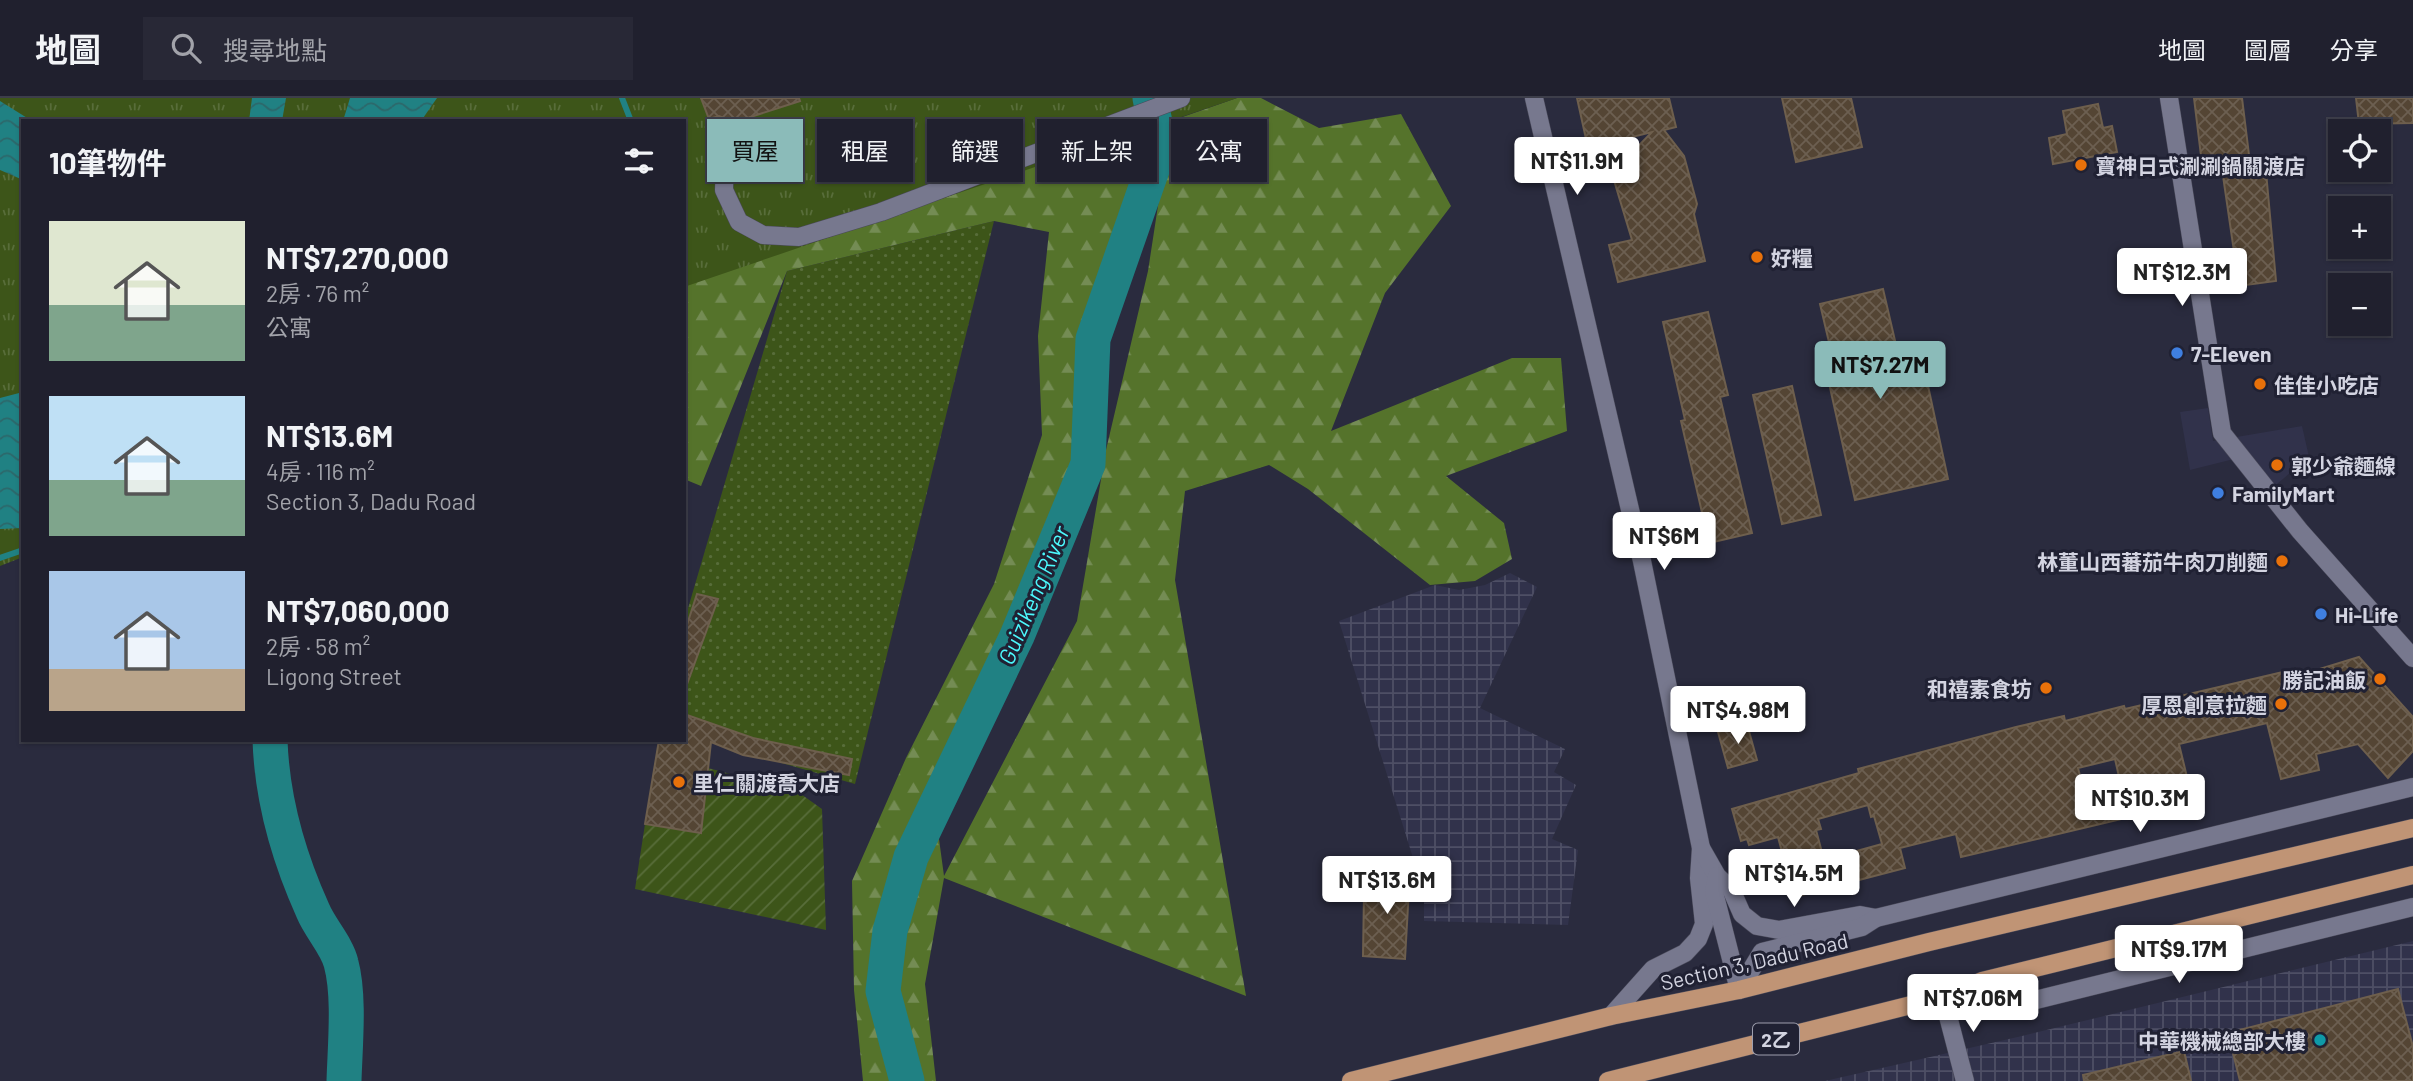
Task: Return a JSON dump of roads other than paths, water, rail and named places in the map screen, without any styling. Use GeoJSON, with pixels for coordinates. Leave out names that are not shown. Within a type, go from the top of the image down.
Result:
{"type":"FeatureCollection","features":[{"type":"Feature","properties":{"kind":"main road","name":"Section 3, Dadu Road"},"geometry":{"type":"LineString","coordinates":[[1351,1081],[1611,1016],[1739,990],[2413,828]]}},
{"type":"Feature","properties":{"kind":"main road","name":"2乙"},"geometry":{"type":"LineString","coordinates":[[1608,1081],[1943,997],[1982,981],[2413,875]]}},
{"type":"Feature","properties":{"kind":"street"},"geometry":{"type":"LineString","coordinates":[[724,182],[724,190],[739,222],[763,235],[799,237],[870,216],[1181,98]]}},
{"type":"Feature","properties":{"kind":"street"},"geometry":{"type":"LineString","coordinates":[[1534,98],[1642,561],[1701,848],[1699,878],[1704,924],[1698,939],[1685,953],[1653,969],[1611,1016]]}},
{"type":"Feature","properties":{"kind":"street"},"geometry":{"type":"LineString","coordinates":[[2169,98],[2222,433],[2300,531],[2413,658]]}},
{"type":"Feature","properties":{"kind":"street"},"geometry":{"type":"LineString","coordinates":[[1739,990],[1762,952],[1862,928],[1876,918],[2413,787]]}},
{"type":"Feature","properties":{"kind":"street"},"geometry":{"type":"LineString","coordinates":[[1701,848],[1717,876],[1731,889],[1742,914],[1757,926],[1779,930],[1860,915],[1876,918]]}},
{"type":"Feature","properties":{"kind":"street"},"geometry":{"type":"LineString","coordinates":[[1717,876],[1714,891],[1739,990]]}},
{"type":"Feature","properties":{"kind":"street"},"geometry":{"type":"LineString","coordinates":[[1965,1081],[1943,997],[1999,1010],[2413,907]]}},
{"type":"Feature","properties":{"kind":"water"},"geometry":{"type":"Polygon","coordinates":[[[252,98],[286,98],[282,119],[249,119],[252,98]]]}},
{"type":"Feature","properties":{"kind":"water"},"geometry":{"type":"Polygon","coordinates":[[[350,98],[437,98],[422,119],[344,119],[350,98]]]}},
{"type":"Feature","properties":{"kind":"water"},"geometry":{"type":"Polygon","coordinates":[[[0,101],[29,119],[21,119],[21,179],[0,170],[0,101]]]}},
{"type":"Feature","properties":{"kind":"water"},"geometry":{"type":"Polygon","coordinates":[[[21,393],[21,528],[0,529],[0,398],[21,393]]]}},
{"type":"Feature","properties":{"kind":"waterway"},"geometry":{"type":"LineString","coordinates":[[622,98],[630,119]]}},
{"type":"Feature","properties":{"kind":"waterway","name":"Guizikeng River"},"geometry":{"type":"LineString","coordinates":[[907,1081],[883,991],[890,931],[911,857],[1017,636],[1088,464],[1093,339],[1160,147],[1150,98]]}},
{"type":"Feature","properties":{"kind":"waterway"},"geometry":{"type":"LineString","coordinates":[[0,558],[21,551]]}},
{"type":"Feature","properties":{"kind":"waterway"},"geometry":{"type":"LineString","coordinates":[[270,742],[274,784],[289,849],[313,911],[336,950],[344,976],[344,1081]]}},
{"type":"Feature","properties":{"kind":"place","name":"寶神日式涮涮鍋關渡店"},"geometry":{"type":"Point","coordinates":[2081,165]}},
{"type":"Feature","properties":{"kind":"place","name":"好糧"},"geometry":{"type":"Point","coordinates":[1757,257]}},
{"type":"Feature","properties":{"kind":"place","name":"7-Eleven"},"geometry":{"type":"Point","coordinates":[2177,353]}},
{"type":"Feature","properties":{"kind":"place","name":"佳佳小吃店"},"geometry":{"type":"Point","coordinates":[2260,384]}},
{"type":"Feature","properties":{"kind":"place","name":"郭少爺麵線"},"geometry":{"type":"Point","coordinates":[2277,465]}},
{"type":"Feature","properties":{"kind":"place","name":"FamilyMart"},"geometry":{"type":"Point","coordinates":[2218,493]}},
{"type":"Feature","properties":{"kind":"place","name":"林董山西蕃茄牛肉刀削麵"},"geometry":{"type":"Point","coordinates":[2282,561]}},
{"type":"Feature","properties":{"kind":"place","name":"Hi-Life"},"geometry":{"type":"Point","coordinates":[2321,614]}},
{"type":"Feature","properties":{"kind":"place","name":"勝記油飯"},"geometry":{"type":"Point","coordinates":[2380,679]}},
{"type":"Feature","properties":{"kind":"place","name":"和禧素食坊"},"geometry":{"type":"Point","coordinates":[2046,688]}},
{"type":"Feature","properties":{"kind":"place","name":"厚恩創意拉麵"},"geometry":{"type":"Point","coordinates":[2281,704]}},
{"type":"Feature","properties":{"kind":"place","name":"里仁關渡喬大店"},"geometry":{"type":"Point","coordinates":[679,782]}},
{"type":"Feature","properties":{"kind":"place","name":"中華機械總部大樓"},"geometry":{"type":"Point","coordinates":[2320,1040]}}]}
